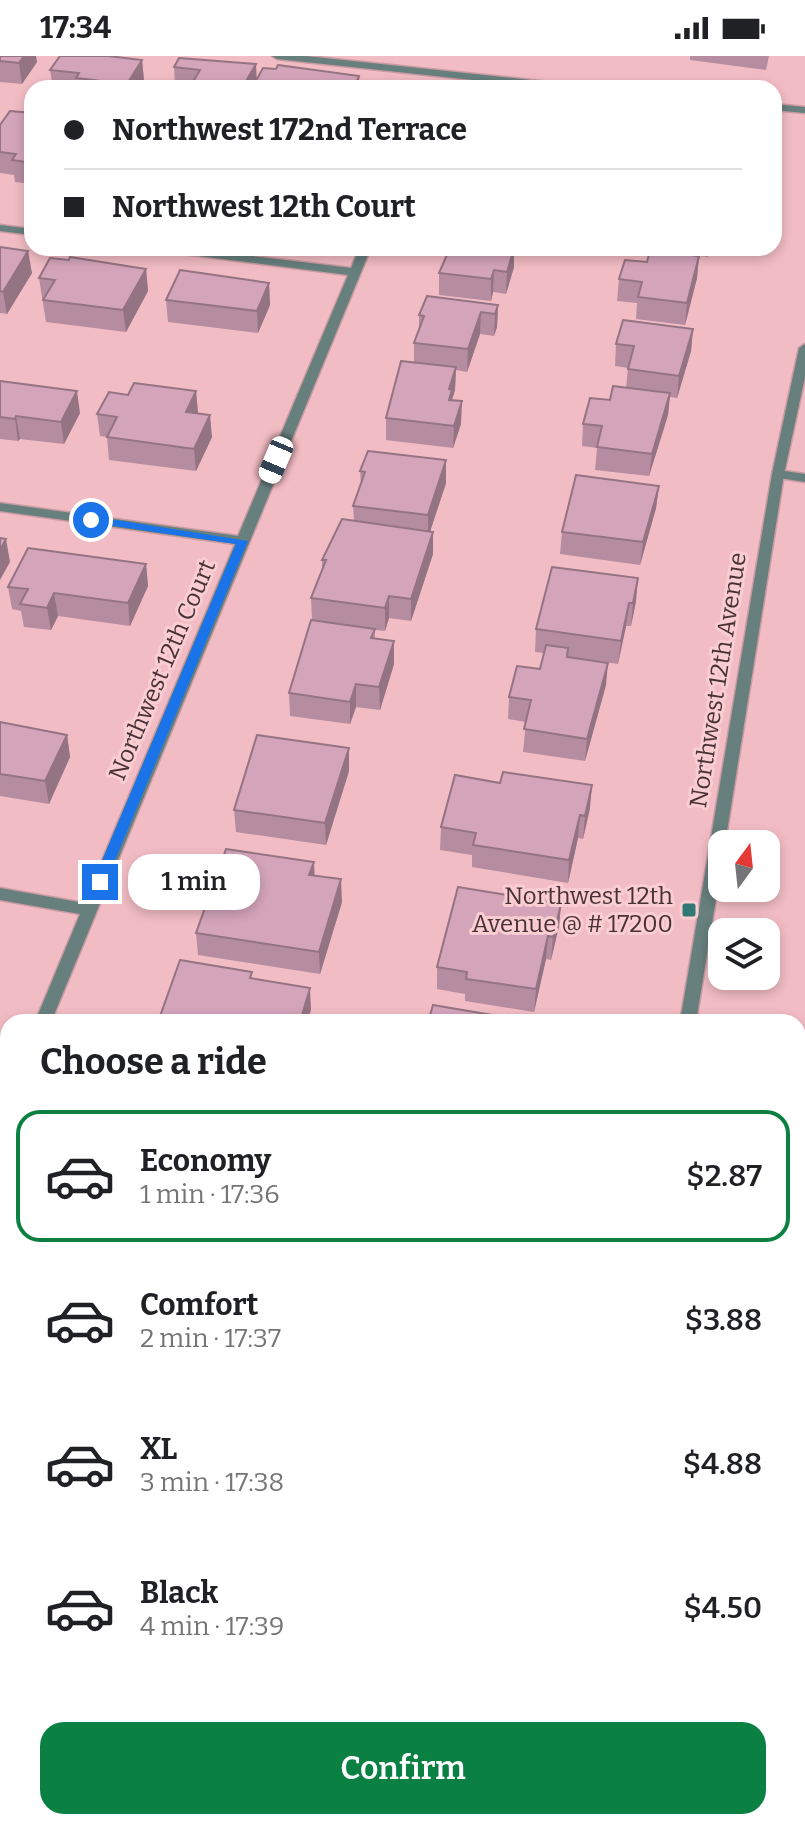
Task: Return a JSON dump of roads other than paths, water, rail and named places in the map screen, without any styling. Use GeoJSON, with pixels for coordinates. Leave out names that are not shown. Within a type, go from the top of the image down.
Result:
{"type":"FeatureCollection","features":[{"type":"Feature","properties":{"kind":"street"},"geometry":{"type":"LineString","coordinates":[[277,56],[492,80]]}},
{"type":"Feature","properties":{"kind":"street"},"geometry":{"type":"LineString","coordinates":[[437,80],[439,75]]}},
{"type":"Feature","properties":{"kind":"street"},"geometry":{"type":"LineString","coordinates":[[782,108],[805,110]]}},
{"type":"Feature","properties":{"kind":"street"},"geometry":{"type":"LineString","coordinates":[[0,228],[24,231]]}},
{"type":"Feature","properties":{"kind":"street"},"geometry":{"type":"LineString","coordinates":[[224,256],[355,272]]}},
{"type":"Feature","properties":{"kind":"street","name":"Northwest 12th Court"},"geometry":{"type":"LineString","coordinates":[[46,1014],[362,256]]}},
{"type":"Feature","properties":{"kind":"street","name":"Northwest 12th Avenue"},"geometry":{"type":"LineString","coordinates":[[689,1014],[778,474],[805,348]]}},
{"type":"Feature","properties":{"kind":"street"},"geometry":{"type":"LineString","coordinates":[[778,474],[805,478]]}},
{"type":"Feature","properties":{"kind":"street"},"geometry":{"type":"LineString","coordinates":[[0,507],[242,541]]}},
{"type":"Feature","properties":{"kind":"street"},"geometry":{"type":"LineString","coordinates":[[0,894],[88,910]]}},
{"type":"Feature","properties":{"kind":"place","name":"Northwest 12th Avenue @ # 17200"},"geometry":{"type":"Point","coordinates":[689,910]}}]}
